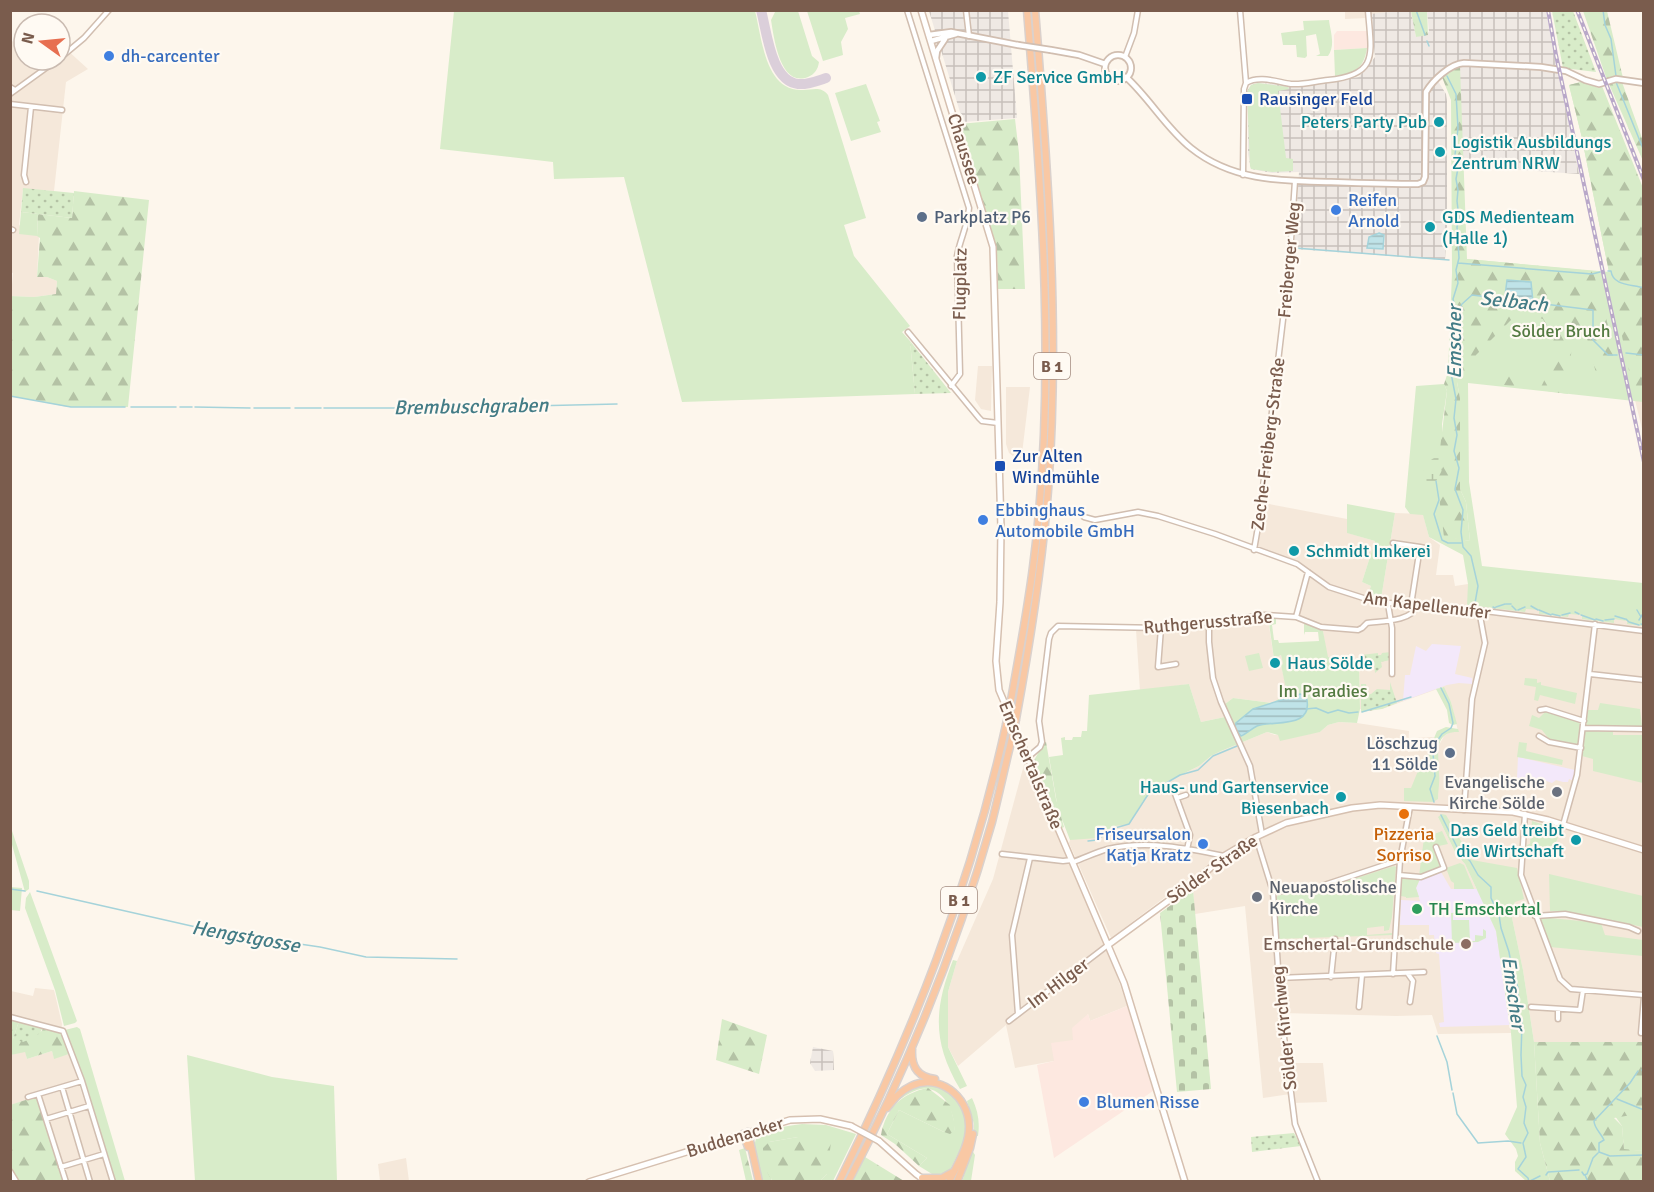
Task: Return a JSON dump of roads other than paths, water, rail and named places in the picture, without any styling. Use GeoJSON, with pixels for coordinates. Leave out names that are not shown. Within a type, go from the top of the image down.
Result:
{"type":"FeatureCollection","features":[{"type":"Feature","properties":{"kind":"highway","name":"B 1"},"geometry":{"type":"LineString","coordinates":[[839,1181],[892,1070],[940,954],[985,814],[1010,706],[1034,556],[1042,446],[1044,378],[1043,273],[1027,10]]}},
{"type":"Feature","properties":{"kind":"highway","name":"B 1"},"geometry":{"type":"LineString","coordinates":[[848,1182],[912,1044],[950,951],[973,884],[992,820],[1012,738],[1030,645],[1048,489],[1052,378],[1048,197],[1035,10]]}},
{"type":"Feature","properties":{"kind":"highway"},"geometry":{"type":"LineString","coordinates":[[912,1044],[912,1059],[918,1073],[954,1087],[970,1110],[973,1124],[972,1137],[957,1178],[949,1182]]}},
{"type":"Feature","properties":{"kind":"highway"},"geometry":{"type":"LineString","coordinates":[[879,1118],[898,1095],[915,1084],[934,1083],[952,1090],[964,1105],[969,1125],[967,1143],[957,1178]]}},
{"type":"Feature","properties":{"kind":"highway"},"geometry":{"type":"LineString","coordinates":[[746,1133],[758,1182]]}},
{"type":"Feature","properties":{"kind":"highway"},"geometry":{"type":"LineString","coordinates":[[924,1180],[957,1178]]}},
{"type":"Feature","properties":{"kind":"main road","name":"Chaussee"},"geometry":{"type":"LineString","coordinates":[[921,10],[990,234],[996,291]]}},
{"type":"Feature","properties":{"kind":"main road","name":"Emschertalstraße"},"geometry":{"type":"LineString","coordinates":[[996,291],[1001,556],[996,676],[1001,698],[1108,945],[1134,1014],[1185,1182]]}},
{"type":"Feature","properties":{"kind":"main road","name":"Sölder Straße"},"geometry":{"type":"LineString","coordinates":[[1108,945],[1224,856],[1259,835],[1286,823],[1352,808],[1410,807],[1525,814],[1644,850]]}},
{"type":"Feature","properties":{"kind":"main road","name":"Buddenacker"},"geometry":{"type":"LineString","coordinates":[[589,1182],[784,1121],[806,1118],[825,1119],[851,1126],[879,1141],[924,1180]]}},
{"type":"Feature","properties":{"kind":"main road"},"geometry":{"type":"LineString","coordinates":[[10,1172],[16,1182]]}},
{"type":"Feature","properties":{"kind":"street"},"geometry":{"type":"LineString","coordinates":[[72,48],[109,10]]}},
{"type":"Feature","properties":{"kind":"street","name":"Flugplatz"},"geometry":{"type":"LineString","coordinates":[[908,10],[969,208],[957,256],[960,374],[951,386]]}},
{"type":"Feature","properties":{"kind":"street"},"geometry":{"type":"LineString","coordinates":[[966,10],[969,36]]}},
{"type":"Feature","properties":{"kind":"street"},"geometry":{"type":"LineString","coordinates":[[1125,57],[1113,56],[1106,64],[1106,72],[1111,78],[1119,80],[1126,77],[1130,68],[1125,57],[1134,33],[1138,10]]}},
{"type":"Feature","properties":{"kind":"street"},"geometry":{"type":"LineString","coordinates":[[1240,10],[1246,83],[1244,89],[1243,175]]}},
{"type":"Feature","properties":{"kind":"street"},"geometry":{"type":"LineString","coordinates":[[1246,83],[1258,79],[1303,84],[1342,79],[1358,74],[1367,64],[1370,53],[1368,10]]}},
{"type":"Feature","properties":{"kind":"street"},"geometry":{"type":"LineString","coordinates":[[930,38],[945,32],[1079,55],[1106,64]]}},
{"type":"Feature","properties":{"kind":"street"},"geometry":{"type":"LineString","coordinates":[[930,38],[947,38],[956,34]]}},
{"type":"Feature","properties":{"kind":"street"},"geometry":{"type":"LineString","coordinates":[[936,58],[939,48],[947,38]]}},
{"type":"Feature","properties":{"kind":"street"},"geometry":{"type":"LineString","coordinates":[[1126,77],[1147,97],[1166,123],[1190,147],[1215,163],[1243,175],[1295,181],[1421,183],[1425,177],[1426,92],[1438,78],[1458,64],[1541,67],[1566,71],[1599,84],[1616,79],[1644,83]]}},
{"type":"Feature","properties":{"kind":"street"},"geometry":{"type":"LineString","coordinates":[[10,87],[13,92],[41,72]]}},
{"type":"Feature","properties":{"kind":"street"},"geometry":{"type":"LineString","coordinates":[[10,99],[13,104],[62,110]]}},
{"type":"Feature","properties":{"kind":"street"},"geometry":{"type":"LineString","coordinates":[[26,182],[24,175],[31,107]]}},
{"type":"Feature","properties":{"kind":"street","name":"Freiberger Weg"},"geometry":{"type":"LineString","coordinates":[[1281,338],[1290,258],[1295,181]]}},
{"type":"Feature","properties":{"kind":"street"},"geometry":{"type":"LineString","coordinates":[[908,332],[982,421],[999,423]]}},
{"type":"Feature","properties":{"kind":"street","name":"Zeche-Freiberg-Straße"},"geometry":{"type":"LineString","coordinates":[[1254,550],[1281,338]]}},
{"type":"Feature","properties":{"kind":"street","name":"Am Kapellenufer"},"geometry":{"type":"LineString","coordinates":[[1084,517],[1095,520],[1131,513],[1144,513],[1215,534],[1297,564],[1336,590],[1388,604],[1479,610],[1644,631]]}},
{"type":"Feature","properties":{"kind":"street"},"geometry":{"type":"LineString","coordinates":[[1393,543],[1425,548]]}},
{"type":"Feature","properties":{"kind":"street"},"geometry":{"type":"LineString","coordinates":[[1411,605],[1419,547]]}},
{"type":"Feature","properties":{"kind":"street"},"geometry":{"type":"LineString","coordinates":[[1296,617],[1308,572]]}},
{"type":"Feature","properties":{"kind":"street"},"geometry":{"type":"LineString","coordinates":[[1388,604],[1393,651],[1392,674]]}},
{"type":"Feature","properties":{"kind":"street","name":"Ruthgerusstraße"},"geometry":{"type":"LineString","coordinates":[[1027,758],[1040,747],[1040,714],[1049,639],[1054,629],[1064,626],[1161,628],[1265,615],[1296,617],[1316,626],[1358,630],[1367,623],[1408,615],[1416,611],[1418,606]]}},
{"type":"Feature","properties":{"kind":"street"},"geometry":{"type":"LineString","coordinates":[[1464,810],[1471,708],[1485,643],[1479,610]]}},
{"type":"Feature","properties":{"kind":"street","name":"Sölder Kirchweg"},"geometry":{"type":"LineString","coordinates":[[1209,622],[1213,678],[1221,702],[1250,766],[1259,835],[1273,892],[1286,1063],[1295,1124],[1318,1182]]}},
{"type":"Feature","properties":{"kind":"street"},"geometry":{"type":"LineString","coordinates":[[1563,825],[1575,786],[1595,624]]}},
{"type":"Feature","properties":{"kind":"street"},"geometry":{"type":"LineString","coordinates":[[1161,628],[1158,667],[1176,664]]}},
{"type":"Feature","properties":{"kind":"street"},"geometry":{"type":"LineString","coordinates":[[1590,674],[1644,680]]}},
{"type":"Feature","properties":{"kind":"street"},"geometry":{"type":"LineString","coordinates":[[1540,710],[1546,709],[1584,721]]}},
{"type":"Feature","properties":{"kind":"street"},"geometry":{"type":"LineString","coordinates":[[1583,728],[1644,729]]}},
{"type":"Feature","properties":{"kind":"street"},"geometry":{"type":"LineString","coordinates":[[1539,736],[1549,742],[1581,748]]}},
{"type":"Feature","properties":{"kind":"street"},"geometry":{"type":"LineString","coordinates":[[1174,791],[1190,835],[1187,849]]}},
{"type":"Feature","properties":{"kind":"street"},"geometry":{"type":"LineString","coordinates":[[1177,798],[1186,795]]}},
{"type":"Feature","properties":{"kind":"street"},"geometry":{"type":"LineString","coordinates":[[1393,974],[1400,860],[1410,807]]}},
{"type":"Feature","properties":{"kind":"street"},"geometry":{"type":"LineString","coordinates":[[1525,814],[1521,875],[1560,979],[1571,989],[1644,996],[1641,1034]]}},
{"type":"Feature","properties":{"kind":"street"},"geometry":{"type":"LineString","coordinates":[[1002,854],[1072,861],[1104,850],[1157,845],[1224,856]]}},
{"type":"Feature","properties":{"kind":"street"},"geometry":{"type":"LineString","coordinates":[[1399,875],[1420,877],[1444,868],[1436,847]]}},
{"type":"Feature","properties":{"kind":"street"},"geometry":{"type":"LineString","coordinates":[[1018,1014],[1012,935],[1030,858]]}},
{"type":"Feature","properties":{"kind":"street"},"geometry":{"type":"LineString","coordinates":[[1273,892],[1315,888],[1400,860]]}},
{"type":"Feature","properties":{"kind":"street"},"geometry":{"type":"LineString","coordinates":[[1535,915],[1565,914],[1629,927],[1638,931]]}},
{"type":"Feature","properties":{"kind":"street"},"geometry":{"type":"LineString","coordinates":[[1331,976],[1335,939]]}},
{"type":"Feature","properties":{"kind":"street","name":"Im Hilger"},"geometry":{"type":"LineString","coordinates":[[1009,1021],[1108,945]]}},
{"type":"Feature","properties":{"kind":"street"},"geometry":{"type":"LineString","coordinates":[[1278,978],[1424,972]]}},
{"type":"Feature","properties":{"kind":"street"},"geometry":{"type":"LineString","coordinates":[[1407,974],[1413,981],[1410,1002]]}},
{"type":"Feature","properties":{"kind":"street"},"geometry":{"type":"LineString","coordinates":[[1359,1007],[1362,975]]}},
{"type":"Feature","properties":{"kind":"street"},"geometry":{"type":"LineString","coordinates":[[1531,1007],[1580,1010],[1583,990]]}},
{"type":"Feature","properties":{"kind":"street"},"geometry":{"type":"LineString","coordinates":[[1558,1010],[1558,1019]]}},
{"type":"Feature","properties":{"kind":"street"},"geometry":{"type":"LineString","coordinates":[[10,1017],[60,1029],[82,1081],[113,1182]]}},
{"type":"Feature","properties":{"kind":"street"},"geometry":{"type":"LineString","coordinates":[[28,1097],[82,1081]]}},
{"type":"Feature","properties":{"kind":"street"},"geometry":{"type":"LineString","coordinates":[[62,1087],[90,1182]]}},
{"type":"Feature","properties":{"kind":"street"},"geometry":{"type":"LineString","coordinates":[[38,1094],[66,1182]]}},
{"type":"Feature","properties":{"kind":"street"},"geometry":{"type":"LineString","coordinates":[[46,1119],[89,1106]]}},
{"type":"Feature","properties":{"kind":"street"},"geometry":{"type":"LineString","coordinates":[[61,1167],[104,1154]]}},
{"type":"Feature","properties":{"kind":"water"},"geometry":{"type":"Polygon","coordinates":[[[1379,233],[1384,235],[1383,249],[1367,248],[1369,237],[1379,233]]]}},
{"type":"Feature","properties":{"kind":"water"},"geometry":{"type":"Polygon","coordinates":[[[1507,280],[1531,282],[1533,302],[1505,296],[1507,280]]]}},
{"type":"Feature","properties":{"kind":"water"},"geometry":{"type":"Polygon","coordinates":[[[1300,694],[1306,696],[1307,707],[1305,714],[1299,719],[1257,726],[1241,736],[1235,728],[1236,723],[1253,709],[1300,694]]]}},
{"type":"Feature","properties":{"kind":"waterway","name":"Emscher"},"geometry":{"type":"LineString","coordinates":[[1416,10],[1425,35]]}},
{"type":"Feature","properties":{"kind":"waterway"},"geometry":{"type":"LineString","coordinates":[[1603,10],[1605,25],[1611,39],[1616,76]]}},
{"type":"Feature","properties":{"kind":"waterway","name":"Emscher"},"geometry":{"type":"LineString","coordinates":[[1427,41],[1429,46]]}},
{"type":"Feature","properties":{"kind":"waterway","name":"Emscher"},"geometry":{"type":"LineString","coordinates":[[1447,76],[1456,94],[1458,128],[1455,155],[1458,168],[1456,179],[1459,258],[1456,270],[1458,283],[1453,299],[1456,311],[1453,335],[1456,354],[1451,373],[1456,399],[1454,418],[1457,435],[1454,451],[1459,468],[1455,489],[1463,510],[1461,532],[1463,547],[1471,556],[1478,586],[1475,603]]}},
{"type":"Feature","properties":{"kind":"waterway"},"geometry":{"type":"LineString","coordinates":[[1616,82],[1644,151]]}},
{"type":"Feature","properties":{"kind":"waterway"},"geometry":{"type":"LineString","coordinates":[[1295,248],[1449,260]]}},
{"type":"Feature","properties":{"kind":"waterway"},"geometry":{"type":"LineString","coordinates":[[1458,263],[1592,274],[1600,272]]}},
{"type":"Feature","properties":{"kind":"waterway"},"geometry":{"type":"LineString","coordinates":[[1608,271],[1611,271],[1612,276],[1623,284],[1644,288]]}},
{"type":"Feature","properties":{"kind":"waterway","name":"Selbach"},"geometry":{"type":"LineString","coordinates":[[1457,313],[1462,304],[1472,295],[1593,310],[1593,340],[1608,355],[1617,355]]}},
{"type":"Feature","properties":{"kind":"waterway","name":"Selbach"},"geometry":{"type":"LineString","coordinates":[[1626,353],[1644,355]]}},
{"type":"Feature","properties":{"kind":"waterway","name":"Brembuschgraben"},"geometry":{"type":"LineString","coordinates":[[10,396],[71,407],[125,407]]}},
{"type":"Feature","properties":{"kind":"waterway","name":"Brembuschgraben"},"geometry":{"type":"LineString","coordinates":[[324,408],[617,404]]}},
{"type":"Feature","properties":{"kind":"waterway","name":"Brembuschgraben"},"geometry":{"type":"LineString","coordinates":[[131,407],[176,407]]}},
{"type":"Feature","properties":{"kind":"waterway","name":"Brembuschgraben"},"geometry":{"type":"LineString","coordinates":[[180,407],[192,407]]}},
{"type":"Feature","properties":{"kind":"waterway","name":"Brembuschgraben"},"geometry":{"type":"LineString","coordinates":[[195,407],[250,408]]}},
{"type":"Feature","properties":{"kind":"waterway","name":"Brembuschgraben"},"geometry":{"type":"LineString","coordinates":[[254,408],[290,408]]}},
{"type":"Feature","properties":{"kind":"waterway","name":"Brembuschgraben"},"geometry":{"type":"LineString","coordinates":[[295,408],[321,408]]}},
{"type":"Feature","properties":{"kind":"waterway"},"geometry":{"type":"LineString","coordinates":[[1436,481],[1439,500],[1434,514],[1442,540],[1448,543],[1461,543]]}},
{"type":"Feature","properties":{"kind":"waterway"},"geometry":{"type":"LineString","coordinates":[[1496,607],[1505,604]]}},
{"type":"Feature","properties":{"kind":"waterway"},"geometry":{"type":"LineString","coordinates":[[1506,604],[1511,604]]}},
{"type":"Feature","properties":{"kind":"waterway"},"geometry":{"type":"LineString","coordinates":[[1512,606],[1516,610]]}},
{"type":"Feature","properties":{"kind":"waterway"},"geometry":{"type":"LineString","coordinates":[[1531,606],[1538,610]]}},
{"type":"Feature","properties":{"kind":"waterway"},"geometry":{"type":"LineString","coordinates":[[1518,610],[1525,607]]}},
{"type":"Feature","properties":{"kind":"waterway"},"geometry":{"type":"LineString","coordinates":[[1539,610],[1551,615]]}},
{"type":"Feature","properties":{"kind":"waterway"},"geometry":{"type":"LineString","coordinates":[[1637,610],[1641,617]]}},
{"type":"Feature","properties":{"kind":"waterway"},"geometry":{"type":"LineString","coordinates":[[1575,612],[1579,614]]}},
{"type":"Feature","properties":{"kind":"waterway"},"geometry":{"type":"LineString","coordinates":[[1639,620],[1644,612]]}},
{"type":"Feature","properties":{"kind":"waterway"},"geometry":{"type":"LineString","coordinates":[[1562,615],[1570,613]]}},
{"type":"Feature","properties":{"kind":"waterway"},"geometry":{"type":"LineString","coordinates":[[1552,614],[1560,616]]}},
{"type":"Feature","properties":{"kind":"waterway"},"geometry":{"type":"LineString","coordinates":[[1581,615],[1595,620]]}},
{"type":"Feature","properties":{"kind":"waterway"},"geometry":{"type":"LineString","coordinates":[[1615,616],[1625,619]]}},
{"type":"Feature","properties":{"kind":"waterway"},"geometry":{"type":"LineString","coordinates":[[1596,619],[1603,621]]}},
{"type":"Feature","properties":{"kind":"waterway"},"geometry":{"type":"LineString","coordinates":[[1605,620],[1614,619]]}},
{"type":"Feature","properties":{"kind":"waterway"},"geometry":{"type":"LineString","coordinates":[[1626,619],[1639,625]]}},
{"type":"Feature","properties":{"kind":"waterway","name":"Emscher"},"geometry":{"type":"LineString","coordinates":[[1434,802],[1430,789],[1435,776],[1433,753],[1435,744],[1453,723],[1449,704],[1441,688]]}},
{"type":"Feature","properties":{"kind":"waterway"},"geometry":{"type":"LineString","coordinates":[[1362,712],[1411,697]]}},
{"type":"Feature","properties":{"kind":"waterway"},"geometry":{"type":"LineString","coordinates":[[1306,709],[1316,708],[1328,713],[1338,710],[1349,713],[1358,712]]}},
{"type":"Feature","properties":{"kind":"waterway"},"geometry":{"type":"LineString","coordinates":[[1088,841],[1097,840],[1115,828],[1129,824],[1149,793],[1180,775],[1198,770],[1213,756],[1237,746]]}},
{"type":"Feature","properties":{"kind":"waterway","name":"Emscher"},"geometry":{"type":"LineString","coordinates":[[1441,815],[1458,849],[1470,861],[1478,875],[1491,887],[1491,898],[1499,915],[1518,988],[1519,1015],[1522,1023],[1522,1076],[1526,1085],[1523,1097],[1526,1107],[1524,1123],[1528,1133],[1523,1143],[1526,1157],[1518,1169],[1528,1178],[1529,1182]]}},
{"type":"Feature","properties":{"kind":"waterway","name":"Hengstgosse"},"geometry":{"type":"LineString","coordinates":[[10,889],[25,891]]}},
{"type":"Feature","properties":{"kind":"waterway","name":"Hengstgosse"},"geometry":{"type":"LineString","coordinates":[[37,891],[218,932],[320,947],[366,957],[457,959]]}},
{"type":"Feature","properties":{"kind":"waterway"},"geometry":{"type":"LineString","coordinates":[[1437,1036],[1447,1062],[1452,1090]]}},
{"type":"Feature","properties":{"kind":"waterway"},"geometry":{"type":"LineString","coordinates":[[1642,1070],[1644,1074]]}},
{"type":"Feature","properties":{"kind":"waterway"},"geometry":{"type":"LineString","coordinates":[[1599,1152],[1599,1143],[1604,1140],[1594,1121],[1630,1083],[1638,1071]]}},
{"type":"Feature","properties":{"kind":"waterway"},"geometry":{"type":"LineString","coordinates":[[1453,1093],[1457,1114],[1478,1143],[1508,1141],[1521,1143]]}},
{"type":"Feature","properties":{"kind":"waterway"},"geometry":{"type":"LineString","coordinates":[[1617,1099],[1644,1110]]}},
{"type":"Feature","properties":{"kind":"waterway"},"geometry":{"type":"LineString","coordinates":[[1599,1152],[1610,1156],[1644,1155]]}},
{"type":"Feature","properties":{"kind":"waterway"},"geometry":{"type":"LineString","coordinates":[[1582,1172],[1584,1175],[1587,1174],[1593,1158],[1598,1153]]}},
{"type":"Feature","properties":{"kind":"waterway"},"geometry":{"type":"LineString","coordinates":[[1546,1175],[1548,1172],[1579,1170]]}},
{"type":"Feature","properties":{"kind":"waterway"},"geometry":{"type":"LineString","coordinates":[[1585,1175],[1588,1182]]}},
{"type":"Feature","properties":{"kind":"waterway"},"geometry":{"type":"LineString","coordinates":[[1530,1181],[1540,1176]]}},
{"type":"Feature","properties":{"kind":"railway"},"geometry":{"type":"LineString","coordinates":[[1548,10],[1644,462]]}},
{"type":"Feature","properties":{"kind":"railway"},"geometry":{"type":"LineString","coordinates":[[1577,10],[1644,180]]}},
{"type":"Feature","properties":{"kind":"place","name":"dh-carcenter"},"geometry":{"type":"Point","coordinates":[109,56]}},
{"type":"Feature","properties":{"kind":"place","name":"ZF Service GmbH"},"geometry":{"type":"Point","coordinates":[981,77]}},
{"type":"Feature","properties":{"kind":"place","name":"Rausinger Feld"},"geometry":{"type":"Point","coordinates":[1247,99]}},
{"type":"Feature","properties":{"kind":"place","name":"Peters Party Pub"},"geometry":{"type":"Point","coordinates":[1439,122]}},
{"type":"Feature","properties":{"kind":"place","name":"Logistik Ausbildungs Zentrum NRW"},"geometry":{"type":"Point","coordinates":[1440,152]}},
{"type":"Feature","properties":{"kind":"place","name":"Reifen Arnold"},"geometry":{"type":"Point","coordinates":[1336,210]}},
{"type":"Feature","properties":{"kind":"place","name":"Parkplatz P6"},"geometry":{"type":"Point","coordinates":[922,217]}},
{"type":"Feature","properties":{"kind":"place","name":"GDS Medienteam (Halle 1)"},"geometry":{"type":"Point","coordinates":[1430,227]}},
{"type":"Feature","properties":{"kind":"place","name":"Zur Alten Windmühle"},"geometry":{"type":"Point","coordinates":[1000,466]}},
{"type":"Feature","properties":{"kind":"place","name":"Ebbinghaus Automobile GmbH"},"geometry":{"type":"Point","coordinates":[983,520]}},
{"type":"Feature","properties":{"kind":"place","name":"Schmidt Imkerei"},"geometry":{"type":"Point","coordinates":[1294,551]}},
{"type":"Feature","properties":{"kind":"place","name":"Haus Sölde"},"geometry":{"type":"Point","coordinates":[1275,663]}},
{"type":"Feature","properties":{"kind":"place","name":"Löschzug 11 Sölde"},"geometry":{"type":"Point","coordinates":[1450,753]}},
{"type":"Feature","properties":{"kind":"place","name":"Evangelische Kirche Sölde"},"geometry":{"type":"Point","coordinates":[1557,792]}},
{"type":"Feature","properties":{"kind":"place","name":"Haus- und Gartenservice Biesenbach"},"geometry":{"type":"Point","coordinates":[1341,797]}},
{"type":"Feature","properties":{"kind":"place","name":"Pizzeria Sorriso"},"geometry":{"type":"Point","coordinates":[1404,814]}},
{"type":"Feature","properties":{"kind":"place","name":"Das Geld treibt die Wirtschaft"},"geometry":{"type":"Point","coordinates":[1576,840]}},
{"type":"Feature","properties":{"kind":"place","name":"Friseursalon Katja Kratz"},"geometry":{"type":"Point","coordinates":[1203,844]}},
{"type":"Feature","properties":{"kind":"place","name":"Neuapostolische Kirche"},"geometry":{"type":"Point","coordinates":[1257,897]}},
{"type":"Feature","properties":{"kind":"place","name":"TH Emschertal"},"geometry":{"type":"Point","coordinates":[1417,909]}},
{"type":"Feature","properties":{"kind":"place","name":"Emschertal-Grundschule"},"geometry":{"type":"Point","coordinates":[1466,944]}},
{"type":"Feature","properties":{"kind":"place","name":"Blumen Risse"},"geometry":{"type":"Point","coordinates":[1084,1102]}},
{"type":"Feature","properties":{"kind":"park label","name":"Sölder Bruch"},"geometry":{"type":"Point","coordinates":[1561,331]}},
{"type":"Feature","properties":{"kind":"park label","name":"Im Paradies"},"geometry":{"type":"Point","coordinates":[1323,691]}}]}
